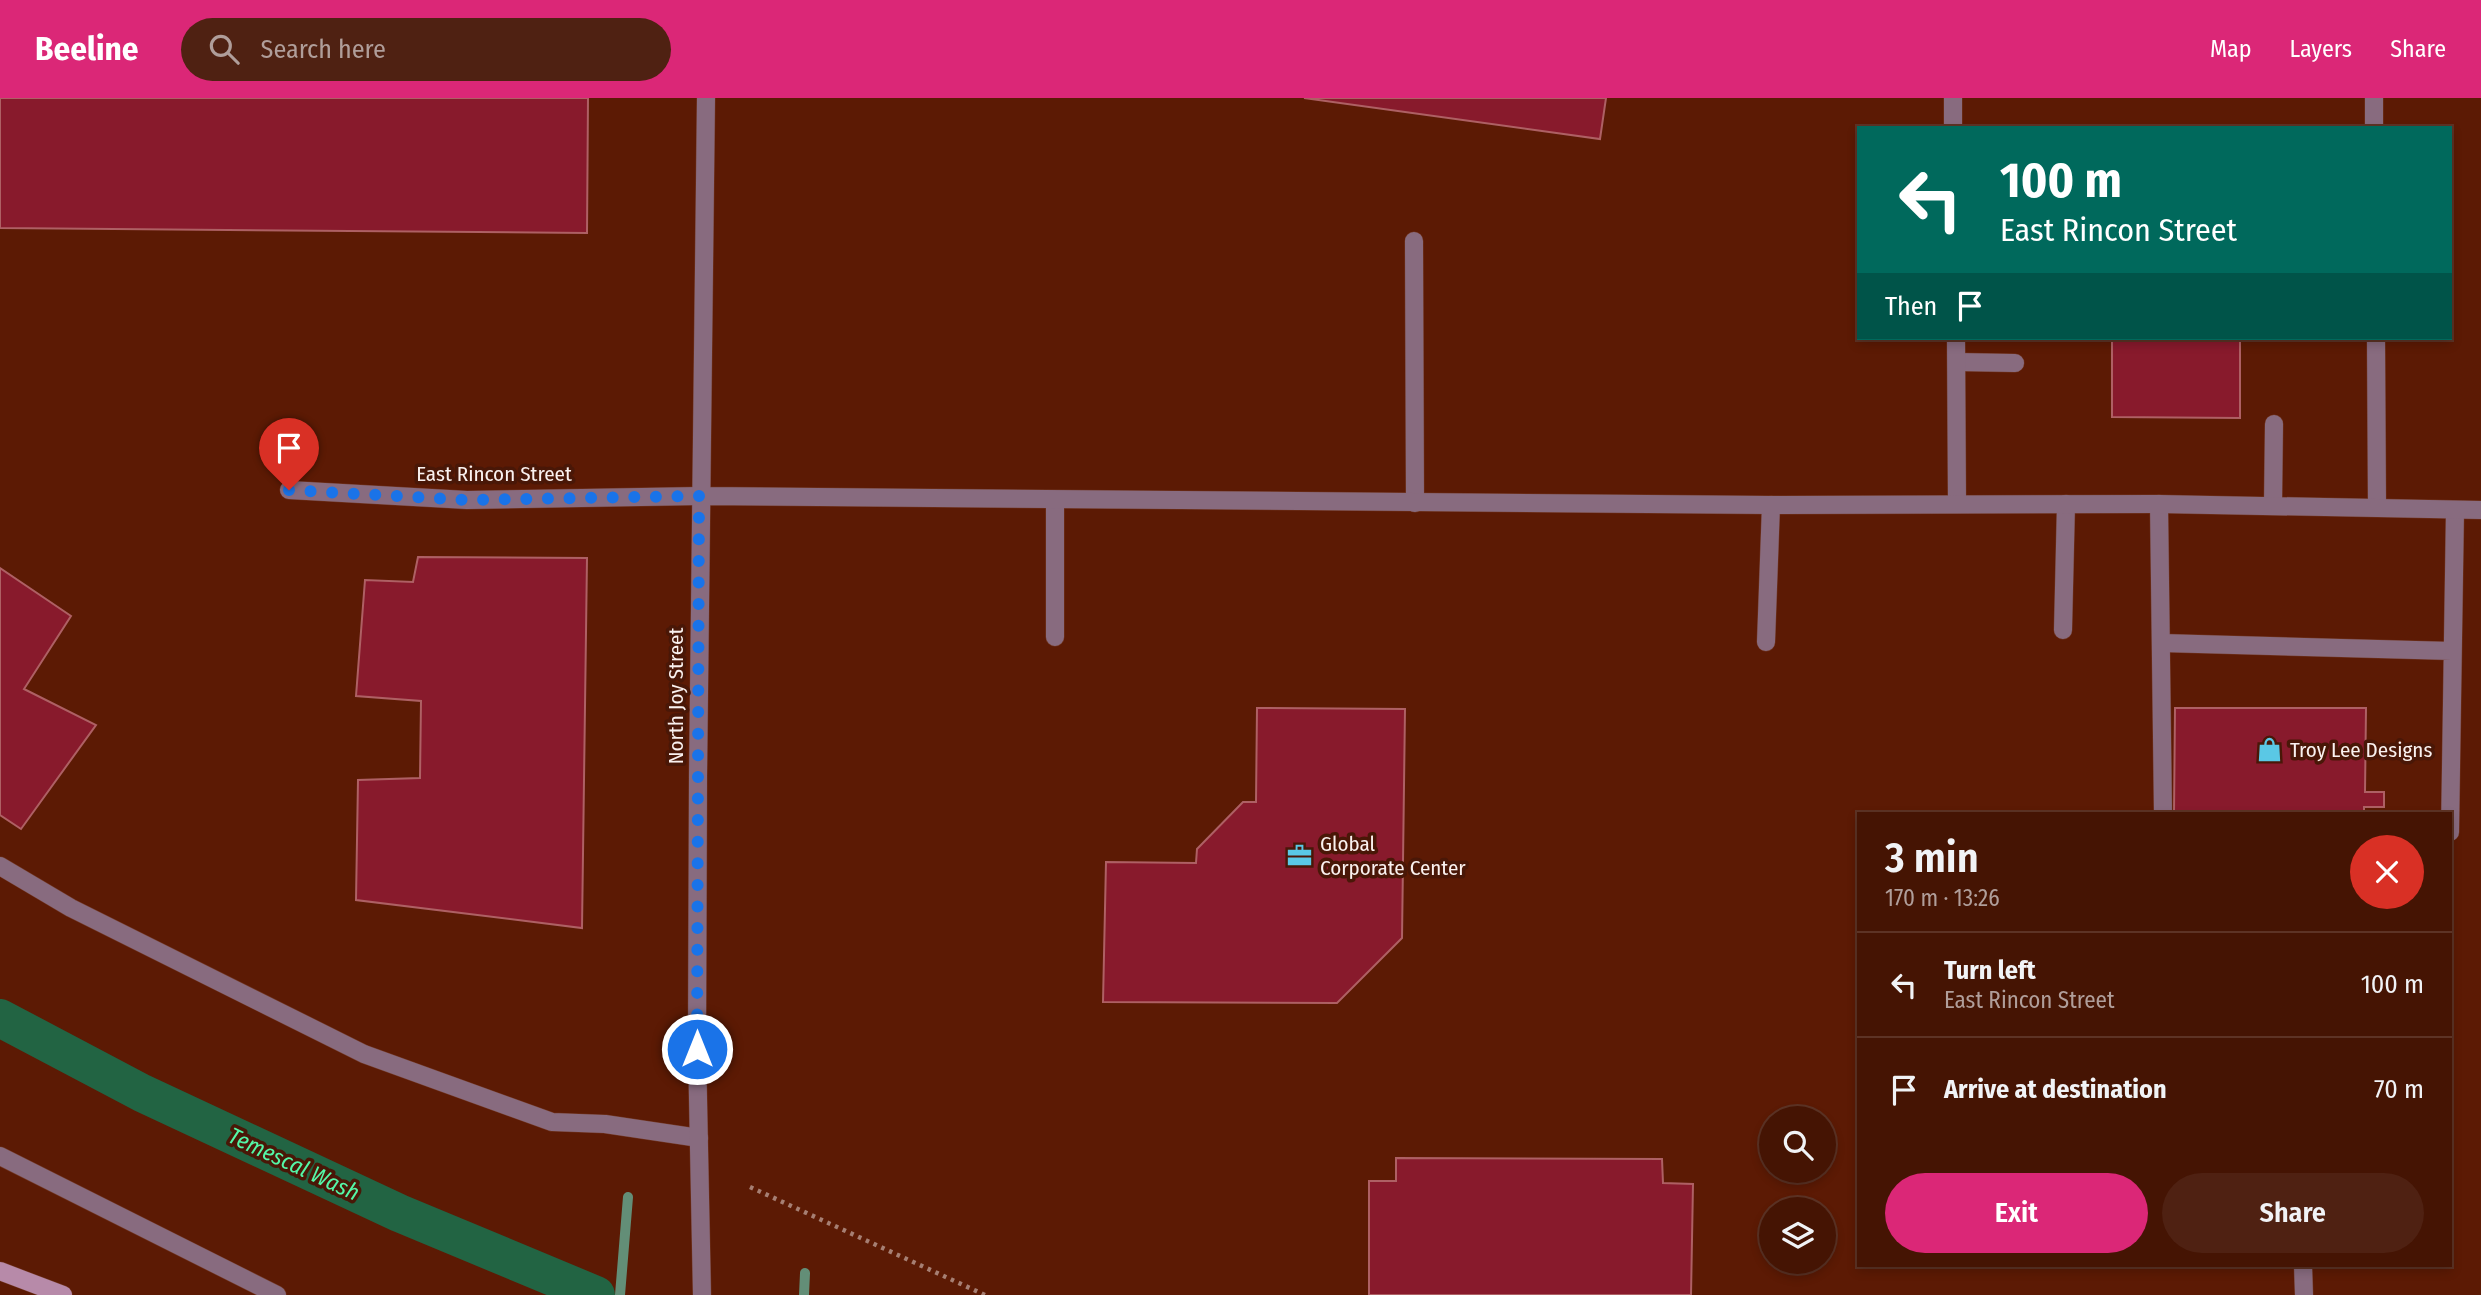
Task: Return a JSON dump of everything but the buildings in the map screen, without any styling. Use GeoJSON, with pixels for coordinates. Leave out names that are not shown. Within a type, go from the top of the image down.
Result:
{"type":"FeatureCollection","features":[{"type":"Feature","properties":{"kind":"main road"},"geometry":{"type":"LineString","coordinates":[[0,1271],[63,1295]]}},
{"type":"Feature","properties":{"kind":"street","name":"North Joy Street"},"geometry":{"type":"LineString","coordinates":[[702,1295],[697,981],[699,496],[706,98]]}},
{"type":"Feature","properties":{"kind":"street"},"geometry":{"type":"LineString","coordinates":[[1953,98],[1953,126]]}},
{"type":"Feature","properties":{"kind":"street"},"geometry":{"type":"LineString","coordinates":[[2374,98],[2374,126]]}},
{"type":"Feature","properties":{"kind":"street"},"geometry":{"type":"LineString","coordinates":[[1414,241],[1415,503]]}},
{"type":"Feature","properties":{"kind":"street"},"geometry":{"type":"LineString","coordinates":[[1956,340],[1957,504]]}},
{"type":"Feature","properties":{"kind":"street"},"geometry":{"type":"LineString","coordinates":[[2375,340],[2377,507]]}},
{"type":"Feature","properties":{"kind":"street"},"geometry":{"type":"LineString","coordinates":[[1957,362],[2015,363]]}},
{"type":"Feature","properties":{"kind":"street"},"geometry":{"type":"LineString","coordinates":[[2273,505],[2274,424]]}},
{"type":"Feature","properties":{"kind":"street","name":"East Rincon Street"},"geometry":{"type":"LineString","coordinates":[[289,490],[467,500],[699,496],[1771,505],[2159,504],[2481,510]]}},
{"type":"Feature","properties":{"kind":"street"},"geometry":{"type":"LineString","coordinates":[[1055,500],[1055,637]]}},
{"type":"Feature","properties":{"kind":"street"},"geometry":{"type":"LineString","coordinates":[[2063,630],[2066,504]]}},
{"type":"Feature","properties":{"kind":"street"},"geometry":{"type":"LineString","coordinates":[[2159,504],[2163,812]]}},
{"type":"Feature","properties":{"kind":"street"},"geometry":{"type":"LineString","coordinates":[[1766,642],[1771,505]]}},
{"type":"Feature","properties":{"kind":"street"},"geometry":{"type":"LineString","coordinates":[[2450,812],[2455,509]]}},
{"type":"Feature","properties":{"kind":"street"},"geometry":{"type":"LineString","coordinates":[[2162,643],[2452,651]]}},
{"type":"Feature","properties":{"kind":"street"},"geometry":{"type":"LineString","coordinates":[[0,866],[71,908],[364,1054],[552,1122],[605,1124],[699,1138]]}},
{"type":"Feature","properties":{"kind":"street"},"geometry":{"type":"LineString","coordinates":[[0,1156],[277,1295]]}},
{"type":"Feature","properties":{"kind":"street"},"geometry":{"type":"LineString","coordinates":[[2303,1267],[2304,1295]]}},
{"type":"Feature","properties":{"kind":"path"},"geometry":{"type":"LineString","coordinates":[[750,1187],[985,1295]]}},
{"type":"Feature","properties":{"kind":"waterway","name":"Temescal Wash"},"geometry":{"type":"LineString","coordinates":[[0,1018],[142,1093],[399,1213],[596,1295]]}},
{"type":"Feature","properties":{"kind":"waterway"},"geometry":{"type":"LineString","coordinates":[[620,1295],[628,1197]]}},
{"type":"Feature","properties":{"kind":"waterway"},"geometry":{"type":"LineString","coordinates":[[804,1295],[805,1273]]}},
{"type":"Feature","properties":{"kind":"place","name":"Troy Lee Designs"},"geometry":{"type":"Point","coordinates":[2270,750]}},
{"type":"Feature","properties":{"kind":"place","name":"Global Corporate Center"},"geometry":{"type":"Point","coordinates":[1300,856]}},
{"type":"Feature","properties":{"kind":"route"},"geometry":{"type":"LineString","coordinates":[[289,490],[467,500],[699,496],[697,1049]]}}]}
